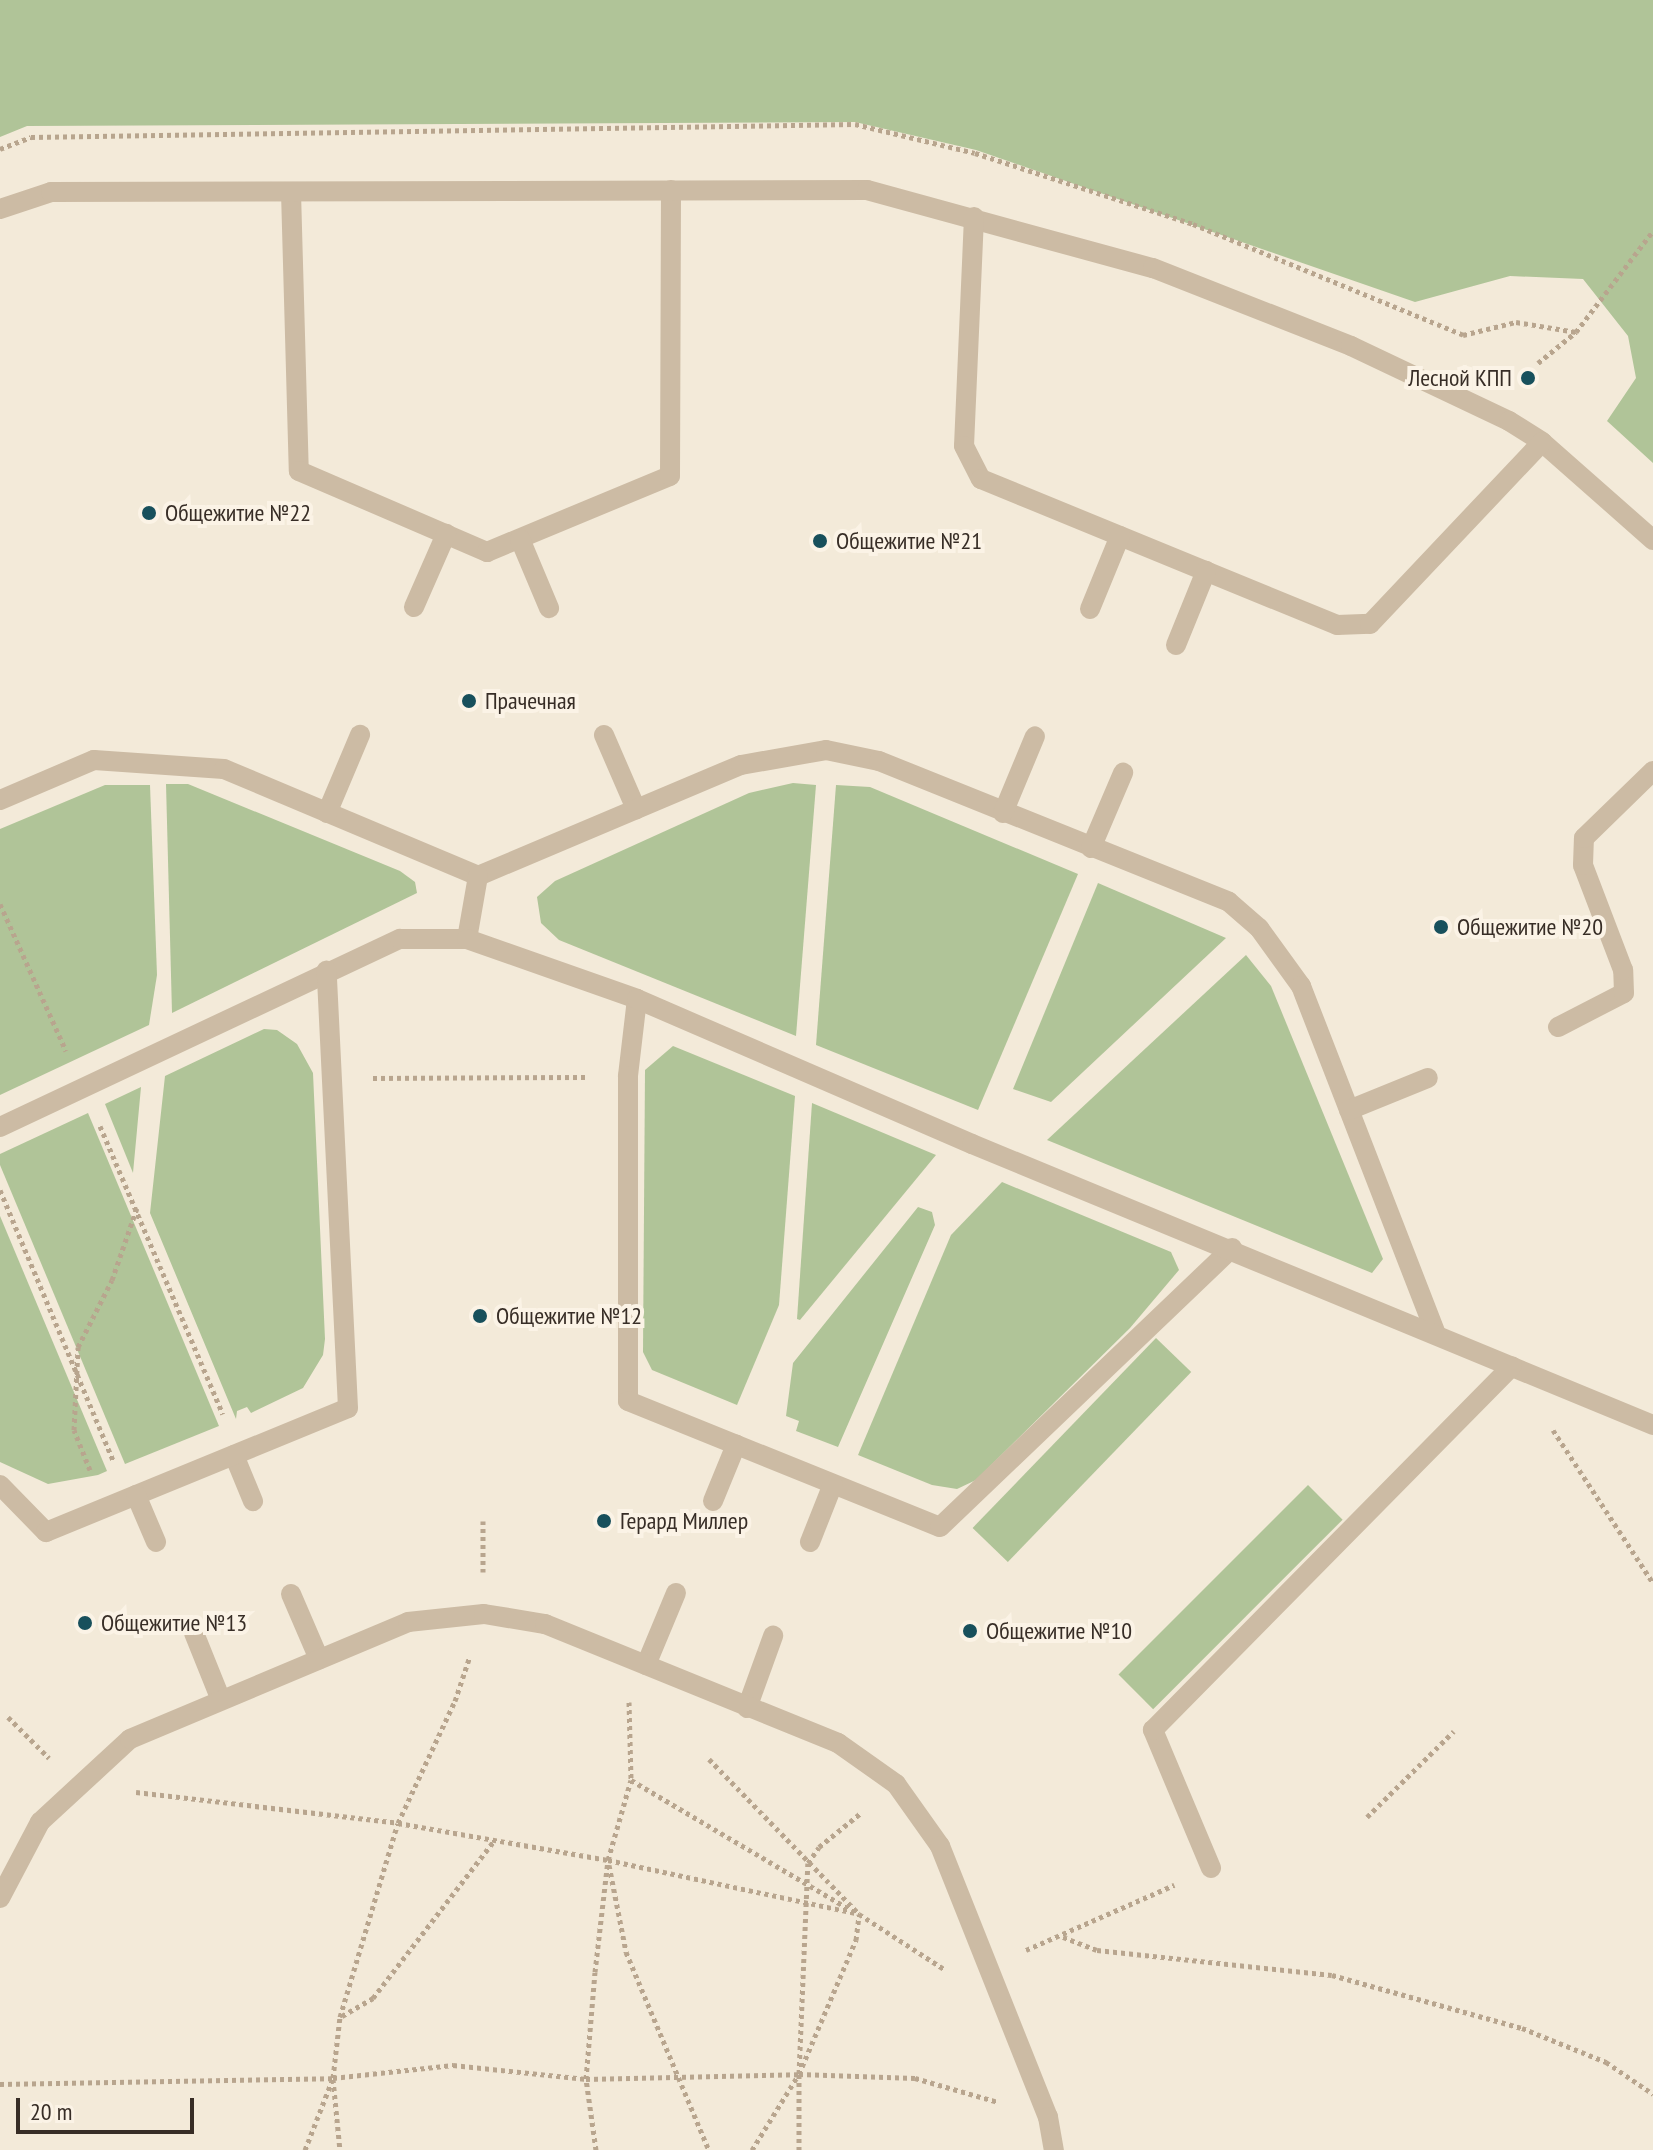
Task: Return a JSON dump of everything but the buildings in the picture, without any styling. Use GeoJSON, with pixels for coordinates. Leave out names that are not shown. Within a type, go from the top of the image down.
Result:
{"type":"FeatureCollection","features":[{"type":"Feature","properties":{"kind":"lane"},"geometry":{"type":"LineString","coordinates":[[291,192],[299,471],[487,552],[670,476],[671,190]]}},
{"type":"Feature","properties":{"kind":"lane"},"geometry":{"type":"LineString","coordinates":[[0,209],[51,192],[867,190],[1153,268],[1351,346],[1542,442],[1653,540]]}},
{"type":"Feature","properties":{"kind":"lane"},"geometry":{"type":"LineString","coordinates":[[974,217],[964,446],[981,479],[1337,625],[1370,624],[1542,442]]}},
{"type":"Feature","properties":{"kind":"lane"},"geometry":{"type":"LineString","coordinates":[[414,607],[446,534]]}},
{"type":"Feature","properties":{"kind":"lane"},"geometry":{"type":"LineString","coordinates":[[1090,609],[1120,536]]}},
{"type":"Feature","properties":{"kind":"lane"},"geometry":{"type":"LineString","coordinates":[[520,539],[549,608]]}},
{"type":"Feature","properties":{"kind":"lane"},"geometry":{"type":"LineString","coordinates":[[1176,645],[1206,571]]}},
{"type":"Feature","properties":{"kind":"lane"},"geometry":{"type":"LineString","coordinates":[[327,813],[360,735]]}},
{"type":"Feature","properties":{"kind":"lane"},"geometry":{"type":"LineString","coordinates":[[604,735],[636,809]]}},
{"type":"Feature","properties":{"kind":"lane"},"geometry":{"type":"LineString","coordinates":[[1003,813],[1035,736]]}},
{"type":"Feature","properties":{"kind":"lane"},"geometry":{"type":"LineString","coordinates":[[0,800],[94,760],[224,769],[478,876],[741,765],[826,750],[879,761],[1229,902],[1259,928],[1301,986],[1435,1332]]}},
{"type":"Feature","properties":{"kind":"lane"},"geometry":{"type":"LineString","coordinates":[[1558,1027],[1624,993],[1623,970],[1583,865],[1584,838],[1653,771]]}},
{"type":"Feature","properties":{"kind":"lane"},"geometry":{"type":"LineString","coordinates":[[1091,848],[1123,773]]}},
{"type":"Feature","properties":{"kind":"lane"},"geometry":{"type":"LineString","coordinates":[[467,939],[478,876]]}},
{"type":"Feature","properties":{"kind":"lane"},"geometry":{"type":"LineString","coordinates":[[0,1127],[400,939],[467,939],[637,999],[972,1144],[1232,1248],[1653,1425]]}},
{"type":"Feature","properties":{"kind":"lane"},"geometry":{"type":"LineString","coordinates":[[0,1485],[46,1532],[348,1408],[327,971]]}},
{"type":"Feature","properties":{"kind":"lane"},"geometry":{"type":"LineString","coordinates":[[637,999],[628,1076],[628,1401],[940,1527],[1232,1248]]}},
{"type":"Feature","properties":{"kind":"lane"},"geometry":{"type":"LineString","coordinates":[[1349,1110],[1428,1078]]}},
{"type":"Feature","properties":{"kind":"lane"},"geometry":{"type":"LineString","coordinates":[[1211,1868],[1153,1730],[1512,1366]]}},
{"type":"Feature","properties":{"kind":"lane"},"geometry":{"type":"LineString","coordinates":[[713,1501],[736,1445]]}},
{"type":"Feature","properties":{"kind":"lane"},"geometry":{"type":"LineString","coordinates":[[236,1454],[253,1501]]}},
{"type":"Feature","properties":{"kind":"lane"},"geometry":{"type":"LineString","coordinates":[[810,1542],[833,1484]]}},
{"type":"Feature","properties":{"kind":"lane"},"geometry":{"type":"LineString","coordinates":[[133,1496],[156,1542]]}},
{"type":"Feature","properties":{"kind":"lane"},"geometry":{"type":"LineString","coordinates":[[646,1665],[676,1593]]}},
{"type":"Feature","properties":{"kind":"lane"},"geometry":{"type":"LineString","coordinates":[[291,1594],[319,1659]]}},
{"type":"Feature","properties":{"kind":"lane"},"geometry":{"type":"LineString","coordinates":[[0,1898],[40,1822],[76,1785],[130,1739],[408,1622],[484,1614],[545,1624],[838,1743],[896,1784],[940,1846],[1048,2117],[1054,2150]]}},
{"type":"Feature","properties":{"kind":"lane"},"geometry":{"type":"LineString","coordinates":[[194,1633],[221,1700]]}},
{"type":"Feature","properties":{"kind":"lane"},"geometry":{"type":"LineString","coordinates":[[747,1708],[773,1636]]}},
{"type":"Feature","properties":{"kind":"path"},"geometry":{"type":"LineString","coordinates":[[1538,363],[1576,332],[1653,231]]}},
{"type":"Feature","properties":{"kind":"path"},"geometry":{"type":"LineString","coordinates":[[0,904],[137,1207],[236,1454]]}},
{"type":"Feature","properties":{"kind":"path"},"geometry":{"type":"LineString","coordinates":[[333,1078],[628,1076]]}},
{"type":"Feature","properties":{"kind":"path"},"geometry":{"type":"LineString","coordinates":[[0,1190],[133,1496]]}},
{"type":"Feature","properties":{"kind":"path"},"geometry":{"type":"LineString","coordinates":[[105,1508],[74,1430],[78,1347],[112,1280],[137,1207]]}},
{"type":"Feature","properties":{"kind":"path"},"geometry":{"type":"LineString","coordinates":[[1512,1366],[1653,1583]]}},
{"type":"Feature","properties":{"kind":"path"},"geometry":{"type":"LineString","coordinates":[[340,2150],[333,2078],[340,2017],[398,1823],[455,1701],[484,1614],[483,1521]]}},
{"type":"Feature","properties":{"kind":"path"},"geometry":{"type":"LineString","coordinates":[[596,2150],[586,2079],[608,1860],[631,1780],[629,1700],[646,1665]]}},
{"type":"Feature","properties":{"kind":"path"},"geometry":{"type":"LineString","coordinates":[[8,1717],[76,1785],[398,1823],[608,1860],[803,1905],[859,1914]]}},
{"type":"Feature","properties":{"kind":"path"},"geometry":{"type":"LineString","coordinates":[[1367,1817],[1454,1731]]}},
{"type":"Feature","properties":{"kind":"path"},"geometry":{"type":"LineString","coordinates":[[709,1759],[859,1914]]}},
{"type":"Feature","properties":{"kind":"path"},"geometry":{"type":"LineString","coordinates":[[631,1780],[803,1886],[859,1914],[948,1972],[989,1964],[1063,1937],[1211,1868]]}},
{"type":"Feature","properties":{"kind":"path"},"geometry":{"type":"LineString","coordinates":[[799,2150],[803,1886],[808,1863],[819,1847],[896,1784]]}},
{"type":"Feature","properties":{"kind":"path"},"geometry":{"type":"LineString","coordinates":[[340,2017],[373,1998],[494,1841]]}},
{"type":"Feature","properties":{"kind":"path"},"geometry":{"type":"LineString","coordinates":[[608,1860],[626,1952],[709,2150]]}},
{"type":"Feature","properties":{"kind":"path"},"geometry":{"type":"LineString","coordinates":[[752,2150],[799,2074],[856,1940],[859,1914]]}},
{"type":"Feature","properties":{"kind":"path"},"geometry":{"type":"LineString","coordinates":[[1063,1937],[1097,1950],[1332,1975],[1522,2028],[1606,2062],[1653,2094]]}},
{"type":"Feature","properties":{"kind":"path"},"geometry":{"type":"LineString","coordinates":[[0,2084],[333,2078],[453,2065],[586,2079],[799,2074],[915,2078],[1048,2117]]}},
{"type":"Feature","properties":{"kind":"path"},"geometry":{"type":"LineString","coordinates":[[305,2150],[333,2078]]}},
{"type":"Feature","properties":{"kind":"green space"},"geometry":{"type":"Polygon","coordinates":[[[0,0],[1653,0],[1653,463],[1607,421],[1636,378],[1628,336],[1583,279],[1510,276],[1415,302],[976,150],[855,122],[27,126],[0,137],[0,0]]]}},
{"type":"Feature","properties":{"kind":"green space"},"geometry":{"type":"Polygon","coordinates":[[[793,783],[816,785],[796,1036],[559,940],[541,923],[537,897],[555,881],[749,793],[793,783]]]}},
{"type":"Feature","properties":{"kind":"green space"},"geometry":{"type":"Polygon","coordinates":[[[166,784],[188,784],[400,871],[415,882],[417,893],[172,1013],[166,784]]]}},
{"type":"Feature","properties":{"kind":"green space"},"geometry":{"type":"Polygon","coordinates":[[[105,785],[150,785],[157,975],[149,1025],[0,1095],[0,829],[105,785]]]}},
{"type":"Feature","properties":{"kind":"green space"},"geometry":{"type":"Polygon","coordinates":[[[836,785],[870,787],[1078,874],[978,1110],[816,1045],[836,785]]]}},
{"type":"Feature","properties":{"kind":"green space"},"geometry":{"type":"Polygon","coordinates":[[[1098,883],[1226,938],[1051,1102],[1013,1089],[1098,883]]]}},
{"type":"Feature","properties":{"kind":"green space"},"geometry":{"type":"Polygon","coordinates":[[[1246,955],[1271,986],[1383,1259],[1372,1273],[1047,1140],[1246,955]]]}},
{"type":"Feature","properties":{"kind":"green space"},"geometry":{"type":"Polygon","coordinates":[[[264,1029],[277,1030],[297,1044],[313,1073],[325,1339],[323,1355],[303,1388],[251,1413],[247,1407],[237,1411],[236,1419],[150,1213],[165,1076],[264,1029]]]}},
{"type":"Feature","properties":{"kind":"green space"},"geometry":{"type":"Polygon","coordinates":[[[673,1046],[795,1096],[779,1305],[737,1405],[652,1370],[643,1352],[645,1070],[673,1046]]]}},
{"type":"Feature","properties":{"kind":"green space"},"geometry":{"type":"Polygon","coordinates":[[[141,1087],[133,1173],[105,1104],[141,1087]]]}},
{"type":"Feature","properties":{"kind":"green space"},"geometry":{"type":"Polygon","coordinates":[[[812,1103],[936,1155],[800,1320],[797,1319],[812,1103]]]}},
{"type":"Feature","properties":{"kind":"green space"},"geometry":{"type":"Polygon","coordinates":[[[88,1113],[219,1426],[125,1464],[0,1165],[0,1154],[88,1113]]]}},
{"type":"Feature","properties":{"kind":"green space"},"geometry":{"type":"Polygon","coordinates":[[[1002,1182],[1171,1252],[1179,1270],[1130,1328],[976,1480],[957,1489],[932,1485],[858,1455],[951,1235],[1002,1182]]]}},
{"type":"Feature","properties":{"kind":"green space"},"geometry":{"type":"Polygon","coordinates":[[[918,1207],[932,1212],[935,1225],[838,1447],[796,1431],[799,1421],[786,1416],[793,1363],[918,1207]]]}},
{"type":"Feature","properties":{"kind":"green space"},"geometry":{"type":"Polygon","coordinates":[[[0,1216],[107,1471],[98,1475],[48,1484],[0,1462],[0,1216]]]}},
{"type":"Feature","properties":{"kind":"green space"},"geometry":{"type":"Polygon","coordinates":[[[1156,1338],[1191,1372],[1008,1562],[973,1528],[1156,1338]]]}},
{"type":"Feature","properties":{"kind":"green space"},"geometry":{"type":"Polygon","coordinates":[[[1308,1485],[1343,1520],[1153,1709],[1118,1675],[1308,1485]]]}},
{"type":"Feature","properties":{"kind":"place","name":"Лесной КПП"},"geometry":{"type":"Point","coordinates":[1528,378]}},
{"type":"Feature","properties":{"kind":"place","name":"Общежитие №22"},"geometry":{"type":"Point","coordinates":[149,513]}},
{"type":"Feature","properties":{"kind":"place","name":"Общежитие №21"},"geometry":{"type":"Point","coordinates":[820,541]}},
{"type":"Feature","properties":{"kind":"place","name":"Прачечная"},"geometry":{"type":"Point","coordinates":[469,701]}},
{"type":"Feature","properties":{"kind":"place","name":"Общежитие №20"},"geometry":{"type":"Point","coordinates":[1441,927]}},
{"type":"Feature","properties":{"kind":"place","name":"Общежитие №12"},"geometry":{"type":"Point","coordinates":[480,1316]}},
{"type":"Feature","properties":{"kind":"place","name":"Герард Миллер"},"geometry":{"type":"Point","coordinates":[604,1521]}},
{"type":"Feature","properties":{"kind":"place","name":"Общежитие №13"},"geometry":{"type":"Point","coordinates":[85,1623]}},
{"type":"Feature","properties":{"kind":"place","name":"Общежитие №10"},"geometry":{"type":"Point","coordinates":[970,1631]}}]}
